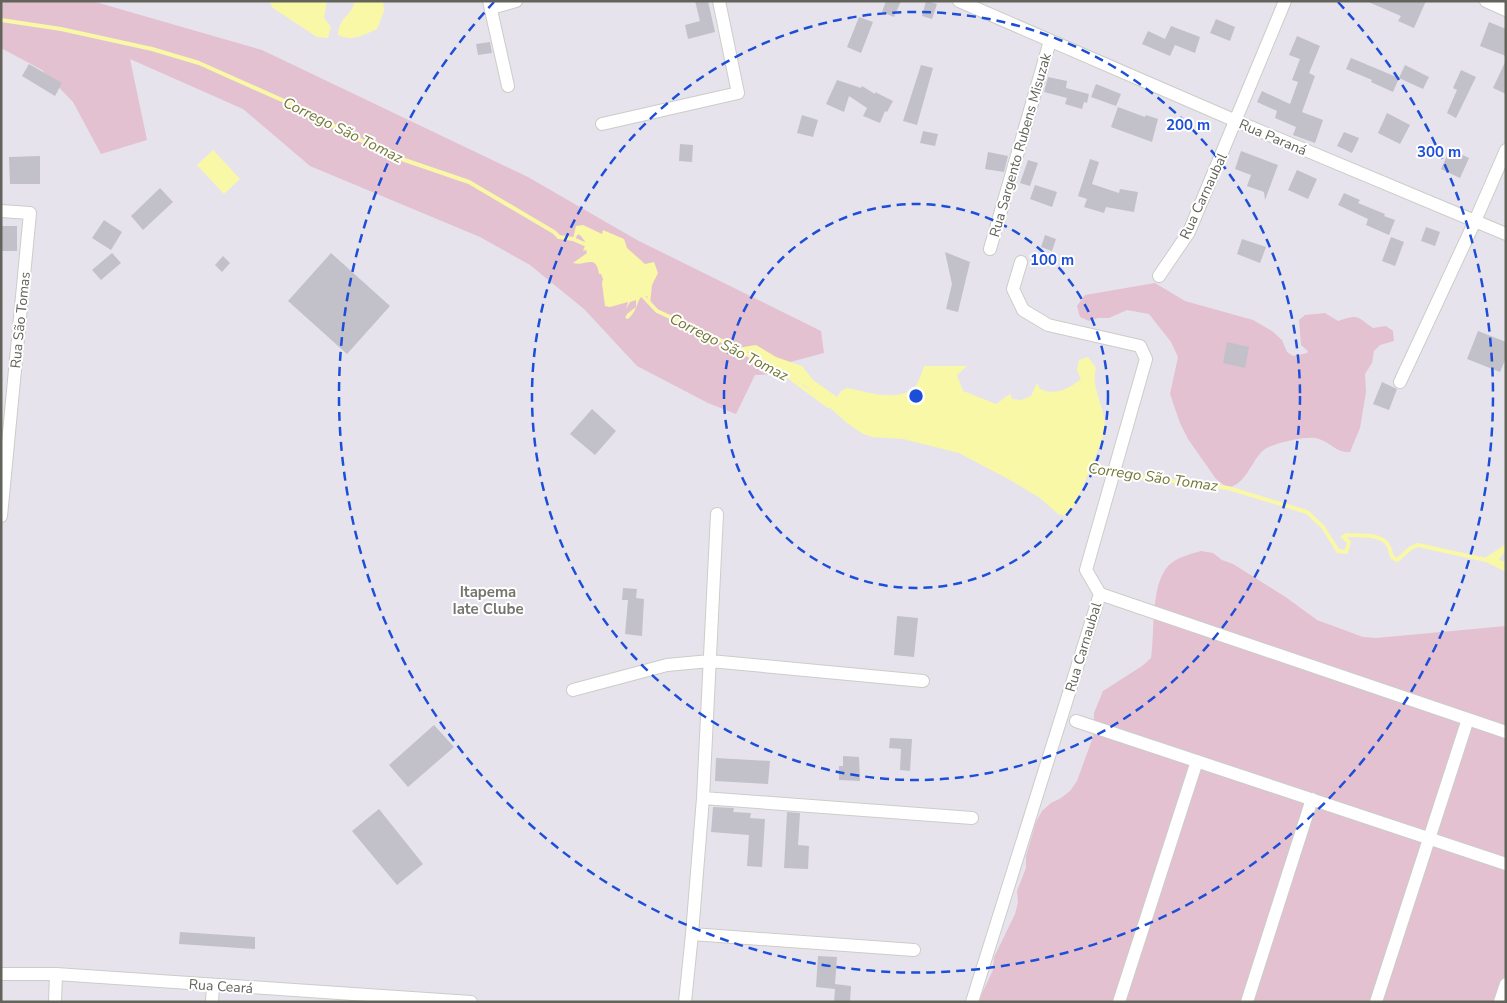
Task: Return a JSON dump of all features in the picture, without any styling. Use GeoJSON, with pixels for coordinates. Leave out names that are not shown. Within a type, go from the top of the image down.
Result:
{"type":"FeatureCollection","features":[{"type":"Feature","properties":{"kind":"street"},"geometry":{"type":"LineString","coordinates":[[508,86],[490,5],[516,1]]}},
{"type":"Feature","properties":{"kind":"street"},"geometry":{"type":"LineString","coordinates":[[602,124],[738,93],[719,1]]}},
{"type":"Feature","properties":{"kind":"street","name":"Rua Paraná"},"geometry":{"type":"LineString","coordinates":[[959,1],[1236,121],[1506,234]]}},
{"type":"Feature","properties":{"kind":"street","name":"Rua Carnaubal"},"geometry":{"type":"LineString","coordinates":[[1159,276],[1189,232],[1285,1]]}},
{"type":"Feature","properties":{"kind":"street"},"geometry":{"type":"LineString","coordinates":[[1486,1],[1506,10]]}},
{"type":"Feature","properties":{"kind":"street","name":"Rua Sargento Rubens Misuzak"},"geometry":{"type":"LineString","coordinates":[[990,249],[1050,41]]}},
{"type":"Feature","properties":{"kind":"street"},"geometry":{"type":"LineString","coordinates":[[1400,382],[1506,150]]}},
{"type":"Feature","properties":{"kind":"street","name":"Rua São Tomas"},"geometry":{"type":"LineString","coordinates":[[1,211],[30,213],[1,516]]}},
{"type":"Feature","properties":{"kind":"street","name":"Rua Carnaubal"},"geometry":{"type":"LineString","coordinates":[[972,1002],[1100,594],[1086,570],[1146,359],[1140,346],[1048,325],[1024,310],[1013,289],[1021,262]]}},
{"type":"Feature","properties":{"kind":"street"},"geometry":{"type":"LineString","coordinates":[[685,1002],[703,798],[717,514]]}},
{"type":"Feature","properties":{"kind":"street"},"geometry":{"type":"LineString","coordinates":[[1100,594],[1506,732]]}},
{"type":"Feature","properties":{"kind":"street"},"geometry":{"type":"LineString","coordinates":[[573,690],[667,665],[710,661],[923,681]]}},
{"type":"Feature","properties":{"kind":"street"},"geometry":{"type":"LineString","coordinates":[[1376,1002],[1468,719]]}},
{"type":"Feature","properties":{"kind":"street"},"geometry":{"type":"LineString","coordinates":[[1076,721],[1506,864]]}},
{"type":"Feature","properties":{"kind":"street"},"geometry":{"type":"LineString","coordinates":[[1119,1002],[1197,761]]}},
{"type":"Feature","properties":{"kind":"street"},"geometry":{"type":"LineString","coordinates":[[703,798],[972,818]]}},
{"type":"Feature","properties":{"kind":"street"},"geometry":{"type":"LineString","coordinates":[[1247,1002],[1312,800]]}},
{"type":"Feature","properties":{"kind":"street"},"geometry":{"type":"LineString","coordinates":[[692,934],[914,950]]}},
{"type":"Feature","properties":{"kind":"street","name":"Rua Ceará"},"geometry":{"type":"LineString","coordinates":[[1,974],[56,974],[358,998],[470,1002]]}},
{"type":"Feature","properties":{"kind":"street"},"geometry":{"type":"LineString","coordinates":[[55,1002],[56,974]]}},
{"type":"Feature","properties":{"kind":"street"},"geometry":{"type":"LineString","coordinates":[[1500,1002],[1506,984]]}},
{"type":"Feature","properties":{"kind":"street"},"geometry":{"type":"LineString","coordinates":[[212,986],[212,1002]]}},
{"type":"Feature","properties":{"kind":"shaded area"},"geometry":{"type":"Polygon","coordinates":[[[1,1],[92,1],[262,50],[528,177],[637,240],[821,331],[824,353],[790,362],[779,374],[755,375],[736,414],[708,403],[637,366],[584,309],[530,265],[480,237],[310,166],[243,109],[130,59],[147,140],[101,154],[73,102],[42,70],[1,48],[1,1]]]}},
{"type":"Feature","properties":{"kind":"shaded area"},"geometry":{"type":"Polygon","coordinates":[[[269,1],[327,1],[324,18],[331,27],[328,38],[317,37],[273,8],[269,1]]]}},
{"type":"Feature","properties":{"kind":"shaded area"},"geometry":{"type":"Polygon","coordinates":[[[355,1],[383,1],[384,11],[377,29],[353,38],[338,35],[341,24],[351,11],[355,1]]]}},
{"type":"Feature","properties":{"kind":"shaded area"},"geometry":{"type":"Polygon","coordinates":[[[213,150],[240,179],[224,194],[197,165],[213,150]]]}},
{"type":"Feature","properties":{"kind":"shaded area"},"geometry":{"type":"Polygon","coordinates":[[[583,225],[602,234],[603,230],[624,239],[627,248],[645,264],[654,262],[658,273],[652,285],[650,304],[647,296],[642,296],[636,307],[636,300],[630,302],[626,309],[628,302],[610,307],[605,306],[603,279],[601,274],[599,274],[598,268],[593,262],[573,263],[587,253],[586,250],[583,251],[586,243],[581,236],[578,234],[573,239],[576,226],[583,225]]]}},
{"type":"Feature","properties":{"kind":"shaded area"},"geometry":{"type":"Polygon","coordinates":[[[1155,283],[1185,301],[1253,320],[1272,331],[1282,340],[1287,352],[1293,356],[1307,353],[1308,351],[1301,345],[1299,320],[1305,315],[1325,313],[1338,321],[1357,317],[1373,328],[1386,326],[1393,331],[1394,341],[1380,345],[1374,351],[1372,363],[1365,374],[1366,392],[1360,428],[1350,452],[1341,451],[1319,439],[1295,440],[1276,444],[1265,449],[1247,474],[1236,485],[1228,488],[1216,479],[1188,439],[1180,423],[1170,394],[1178,357],[1171,342],[1149,314],[1127,310],[1109,318],[1098,318],[1089,321],[1080,317],[1077,306],[1085,295],[1155,283]]]}},
{"type":"Feature","properties":{"kind":"shaded area"},"geometry":{"type":"Polygon","coordinates":[[[636,307],[628,319],[625,318],[627,314],[636,307]]]}},
{"type":"Feature","properties":{"kind":"shaded area"},"geometry":{"type":"Polygon","coordinates":[[[756,345],[776,357],[802,366],[813,380],[837,397],[841,391],[847,388],[874,394],[903,394],[917,384],[924,366],[967,366],[957,375],[963,391],[996,404],[1010,394],[1012,399],[1021,400],[1031,396],[1037,383],[1040,389],[1051,392],[1072,386],[1081,379],[1077,370],[1079,360],[1088,357],[1096,368],[1096,391],[1105,421],[1105,429],[1079,496],[1071,511],[1065,516],[1058,514],[1040,498],[1012,481],[959,453],[903,439],[873,437],[863,434],[847,423],[807,387],[753,354],[737,348],[756,345]]]}},
{"type":"Feature","properties":{"kind":"shaded area"},"geometry":{"type":"Polygon","coordinates":[[[1506,544],[1506,550],[1499,560],[1506,562],[1506,572],[1482,560],[1506,544]]]}},
{"type":"Feature","properties":{"kind":"shaded area"},"geometry":{"type":"Polygon","coordinates":[[[1201,551],[1213,553],[1222,560],[1233,564],[1287,598],[1317,620],[1363,637],[1376,638],[1506,626],[1506,1002],[978,1002],[993,970],[994,957],[1015,914],[1018,903],[1017,891],[1026,868],[1026,856],[1036,822],[1042,811],[1070,791],[1077,781],[1093,737],[1094,713],[1103,691],[1151,658],[1154,609],[1163,573],[1176,560],[1201,551]]]}},
{"type":"Feature","properties":{"kind":"building"},"geometry":{"type":"Polygon","coordinates":[[[695,1],[708,1],[715,32],[688,39],[685,25],[700,21],[695,1]]]}},
{"type":"Feature","properties":{"kind":"building"},"geometry":{"type":"Polygon","coordinates":[[[886,1],[901,1],[894,17],[882,12],[886,1]]]}},
{"type":"Feature","properties":{"kind":"building"},"geometry":{"type":"Polygon","coordinates":[[[926,1],[937,4],[932,19],[922,16],[926,1]]]}},
{"type":"Feature","properties":{"kind":"building"},"geometry":{"type":"Polygon","coordinates":[[[1366,1],[1426,1],[1414,28],[1398,21],[1401,16],[1366,1]]]}},
{"type":"Feature","properties":{"kind":"building"},"geometry":{"type":"Polygon","coordinates":[[[859,17],[873,22],[861,53],[847,47],[859,17]]]}},
{"type":"Feature","properties":{"kind":"building"},"geometry":{"type":"Polygon","coordinates":[[[1216,19],[1235,27],[1230,41],[1210,33],[1216,19]]]}},
{"type":"Feature","properties":{"kind":"building"},"geometry":{"type":"Polygon","coordinates":[[[1489,22],[1506,29],[1506,56],[1480,46],[1489,22]]]}},
{"type":"Feature","properties":{"kind":"building"},"geometry":{"type":"Polygon","coordinates":[[[1171,26],[1200,37],[1195,53],[1175,45],[1170,56],[1142,44],[1148,31],[1165,39],[1171,26]]]}},
{"type":"Feature","properties":{"kind":"building"},"geometry":{"type":"Polygon","coordinates":[[[1297,36],[1320,46],[1309,73],[1315,76],[1302,112],[1323,120],[1315,143],[1293,135],[1296,127],[1275,118],[1277,111],[1257,102],[1262,91],[1290,104],[1298,82],[1292,80],[1300,59],[1289,55],[1297,36]]]}},
{"type":"Feature","properties":{"kind":"building"},"geometry":{"type":"Polygon","coordinates":[[[490,42],[492,53],[478,55],[476,44],[490,42]]]}},
{"type":"Feature","properties":{"kind":"building"},"geometry":{"type":"Polygon","coordinates":[[[1351,58],[1399,78],[1393,92],[1371,82],[1372,80],[1346,69],[1351,58]]]}},
{"type":"Feature","properties":{"kind":"building"},"geometry":{"type":"Polygon","coordinates":[[[1506,60],[1506,94],[1493,88],[1506,60]]]}},
{"type":"Feature","properties":{"kind":"building"},"geometry":{"type":"Polygon","coordinates":[[[29,64],[62,83],[55,96],[22,76],[29,64]]]}},
{"type":"Feature","properties":{"kind":"building"},"geometry":{"type":"Polygon","coordinates":[[[921,65],[933,68],[917,125],[903,121],[921,65]]]}},
{"type":"Feature","properties":{"kind":"building"},"geometry":{"type":"Polygon","coordinates":[[[1405,65],[1429,77],[1423,89],[1399,78],[1405,65]]]}},
{"type":"Feature","properties":{"kind":"building"},"geometry":{"type":"Polygon","coordinates":[[[1461,70],[1476,77],[1456,118],[1447,113],[1457,90],[1453,88],[1461,70]]]}},
{"type":"Feature","properties":{"kind":"building"},"geometry":{"type":"Polygon","coordinates":[[[1048,77],[1067,81],[1066,88],[1089,94],[1087,103],[1084,102],[1082,109],[1065,104],[1067,98],[1044,92],[1048,77]]]}},
{"type":"Feature","properties":{"kind":"building"},"geometry":{"type":"Polygon","coordinates":[[[837,80],[861,88],[862,86],[875,94],[875,92],[893,101],[887,112],[885,111],[880,123],[863,116],[867,108],[849,96],[844,112],[826,104],[837,80]]]}},
{"type":"Feature","properties":{"kind":"building"},"geometry":{"type":"Polygon","coordinates":[[[1096,84],[1121,94],[1116,106],[1091,97],[1096,84]]]}},
{"type":"Feature","properties":{"kind":"building"},"geometry":{"type":"Polygon","coordinates":[[[1118,107],[1145,117],[1146,115],[1158,119],[1152,142],[1111,127],[1118,107]]]}},
{"type":"Feature","properties":{"kind":"building"},"geometry":{"type":"Polygon","coordinates":[[[1387,113],[1410,125],[1400,144],[1378,133],[1387,113]]]}},
{"type":"Feature","properties":{"kind":"building"},"geometry":{"type":"Polygon","coordinates":[[[802,115],[818,120],[813,137],[797,133],[802,115]]]}},
{"type":"Feature","properties":{"kind":"building"},"geometry":{"type":"Polygon","coordinates":[[[923,131],[938,134],[935,146],[920,143],[923,131]]]}},
{"type":"Feature","properties":{"kind":"building"},"geometry":{"type":"Polygon","coordinates":[[[1344,132],[1359,138],[1352,153],[1337,146],[1344,132]]]}},
{"type":"Feature","properties":{"kind":"building"},"geometry":{"type":"Polygon","coordinates":[[[680,144],[693,145],[692,162],[679,161],[680,144]]]}},
{"type":"Feature","properties":{"kind":"building"},"geometry":{"type":"Polygon","coordinates":[[[1450,149],[1469,158],[1460,178],[1441,169],[1450,149]]]}},
{"type":"Feature","properties":{"kind":"building"},"geometry":{"type":"Polygon","coordinates":[[[1241,151],[1278,165],[1265,200],[1264,192],[1247,186],[1251,175],[1235,169],[1241,151]]]}},
{"type":"Feature","properties":{"kind":"building"},"geometry":{"type":"Polygon","coordinates":[[[988,152],[1008,156],[1004,172],[985,169],[988,152]]]}},
{"type":"Feature","properties":{"kind":"building"},"geometry":{"type":"Polygon","coordinates":[[[40,156],[40,184],[10,184],[9,157],[40,156]]]}},
{"type":"Feature","properties":{"kind":"building"},"geometry":{"type":"Polygon","coordinates":[[[1090,159],[1099,162],[1092,184],[1119,193],[1120,189],[1138,192],[1134,212],[1106,207],[1104,213],[1084,207],[1087,199],[1078,196],[1090,159]]]}},
{"type":"Feature","properties":{"kind":"building"},"geometry":{"type":"Polygon","coordinates":[[[1028,160],[1038,163],[1030,186],[1020,183],[1028,160]]]}},
{"type":"Feature","properties":{"kind":"building"},"geometry":{"type":"Polygon","coordinates":[[[1297,170],[1317,179],[1308,199],[1288,190],[1297,170]]]}},
{"type":"Feature","properties":{"kind":"building"},"geometry":{"type":"Polygon","coordinates":[[[1035,185],[1057,192],[1052,207],[1030,199],[1035,185]]]}},
{"type":"Feature","properties":{"kind":"building"},"geometry":{"type":"Polygon","coordinates":[[[160,188],[173,202],[143,230],[131,216],[160,188]]]}},
{"type":"Feature","properties":{"kind":"building"},"geometry":{"type":"Polygon","coordinates":[[[1344,193],[1360,200],[1358,203],[1395,220],[1389,235],[1366,225],[1368,219],[1338,205],[1344,193]]]}},
{"type":"Feature","properties":{"kind":"building"},"geometry":{"type":"Polygon","coordinates":[[[104,220],[122,232],[111,250],[92,238],[104,220]]]}},
{"type":"Feature","properties":{"kind":"building"},"geometry":{"type":"Polygon","coordinates":[[[2,226],[17,226],[17,251],[2,251],[2,226]]]}},
{"type":"Feature","properties":{"kind":"building"},"geometry":{"type":"Polygon","coordinates":[[[1426,227],[1440,232],[1435,246],[1421,241],[1426,227]]]}},
{"type":"Feature","properties":{"kind":"building"},"geometry":{"type":"Polygon","coordinates":[[[1045,235],[1056,239],[1052,251],[1041,247],[1045,235]]]}},
{"type":"Feature","properties":{"kind":"building"},"geometry":{"type":"Polygon","coordinates":[[[1391,237],[1404,242],[1395,266],[1382,261],[1391,237]]]}},
{"type":"Feature","properties":{"kind":"building"},"geometry":{"type":"Polygon","coordinates":[[[1242,239],[1266,247],[1260,263],[1237,254],[1242,239]]]}},
{"type":"Feature","properties":{"kind":"building"},"geometry":{"type":"Polygon","coordinates":[[[945,252],[970,262],[958,312],[946,309],[952,284],[945,252]]]}},
{"type":"Feature","properties":{"kind":"building"},"geometry":{"type":"Polygon","coordinates":[[[112,253],[121,263],[101,280],[92,270],[112,253]]]}},
{"type":"Feature","properties":{"kind":"building"},"geometry":{"type":"Polygon","coordinates":[[[331,253],[390,306],[347,354],[288,301],[331,253]]]}},
{"type":"Feature","properties":{"kind":"building"},"geometry":{"type":"Polygon","coordinates":[[[223,256],[230,263],[222,272],[215,265],[223,256]]]}},
{"type":"Feature","properties":{"kind":"building"},"geometry":{"type":"Polygon","coordinates":[[[1478,331],[1506,342],[1506,358],[1500,372],[1467,359],[1478,331]]]}},
{"type":"Feature","properties":{"kind":"building"},"geometry":{"type":"Polygon","coordinates":[[[1227,342],[1249,347],[1245,368],[1223,363],[1227,342]]]}},
{"type":"Feature","properties":{"kind":"building"},"geometry":{"type":"Polygon","coordinates":[[[1382,382],[1397,389],[1389,410],[1373,404],[1382,382]]]}},
{"type":"Feature","properties":{"kind":"building"},"geometry":{"type":"Polygon","coordinates":[[[592,409],[616,431],[595,455],[570,434],[592,409]]]}},
{"type":"Feature","properties":{"kind":"building"},"geometry":{"type":"Polygon","coordinates":[[[623,588],[637,589],[636,598],[644,599],[642,636],[625,634],[628,600],[622,600],[623,588]]]}},
{"type":"Feature","properties":{"kind":"building"},"geometry":{"type":"Polygon","coordinates":[[[897,616],[918,618],[914,657],[894,655],[897,616]]]}},
{"type":"Feature","properties":{"kind":"building"},"geometry":{"type":"Polygon","coordinates":[[[434,725],[454,747],[408,787],[389,765],[434,725]]]}},
{"type":"Feature","properties":{"kind":"building"},"geometry":{"type":"Polygon","coordinates":[[[890,738],[912,739],[910,771],[900,770],[901,749],[889,748],[890,738]]]}},
{"type":"Feature","properties":{"kind":"building"},"geometry":{"type":"Polygon","coordinates":[[[843,756],[859,757],[860,781],[839,780],[839,766],[843,766],[843,756]]]}},
{"type":"Feature","properties":{"kind":"building"},"geometry":{"type":"Polygon","coordinates":[[[716,758],[770,761],[768,784],[715,781],[716,758]]]}},
{"type":"Feature","properties":{"kind":"building"},"geometry":{"type":"Polygon","coordinates":[[[713,807],[734,808],[733,812],[751,813],[750,818],[765,819],[762,867],[747,866],[749,835],[711,832],[713,807]]]}},
{"type":"Feature","properties":{"kind":"building"},"geometry":{"type":"Polygon","coordinates":[[[379,809],[423,864],[397,885],[352,831],[379,809]]]}},
{"type":"Feature","properties":{"kind":"building"},"geometry":{"type":"Polygon","coordinates":[[[787,812],[800,813],[798,845],[809,846],[808,869],[784,868],[787,812]]]}},
{"type":"Feature","properties":{"kind":"building"},"geometry":{"type":"Polygon","coordinates":[[[180,932],[255,937],[255,949],[179,944],[180,932]]]}},
{"type":"Feature","properties":{"kind":"building"},"geometry":{"type":"Polygon","coordinates":[[[818,956],[837,957],[835,984],[851,986],[850,1002],[834,1002],[835,989],[816,987],[818,956]]]}},
{"type":"Feature","properties":{"kind":"waterway","name":"Corrego São Tomaz"},"geometry":{"type":"LineString","coordinates":[[1,20],[61,29],[152,49],[199,63],[302,109],[387,154],[469,182],[554,232],[559,237],[573,239],[589,246]]}},
{"type":"Feature","properties":{"kind":"waterway","name":"Corrego São Tomaz"},"geometry":{"type":"LineString","coordinates":[[641,294],[657,311],[737,348],[779,374],[789,377],[828,406]]}},
{"type":"Feature","properties":{"kind":"waterway","name":"Corrego São Tomaz"},"geometry":{"type":"LineString","coordinates":[[1087,468],[1109,473],[1228,488],[1307,512],[1323,527],[1338,551],[1346,552],[1349,542],[1343,537],[1347,535],[1363,535],[1385,541],[1389,546],[1392,557],[1397,560],[1418,545],[1486,560]]}},
{"type":"Feature","properties":{"kind":"district","name":"Itapema Iate Clube"},"geometry":{"type":"Point","coordinates":[488,600]}}]}
